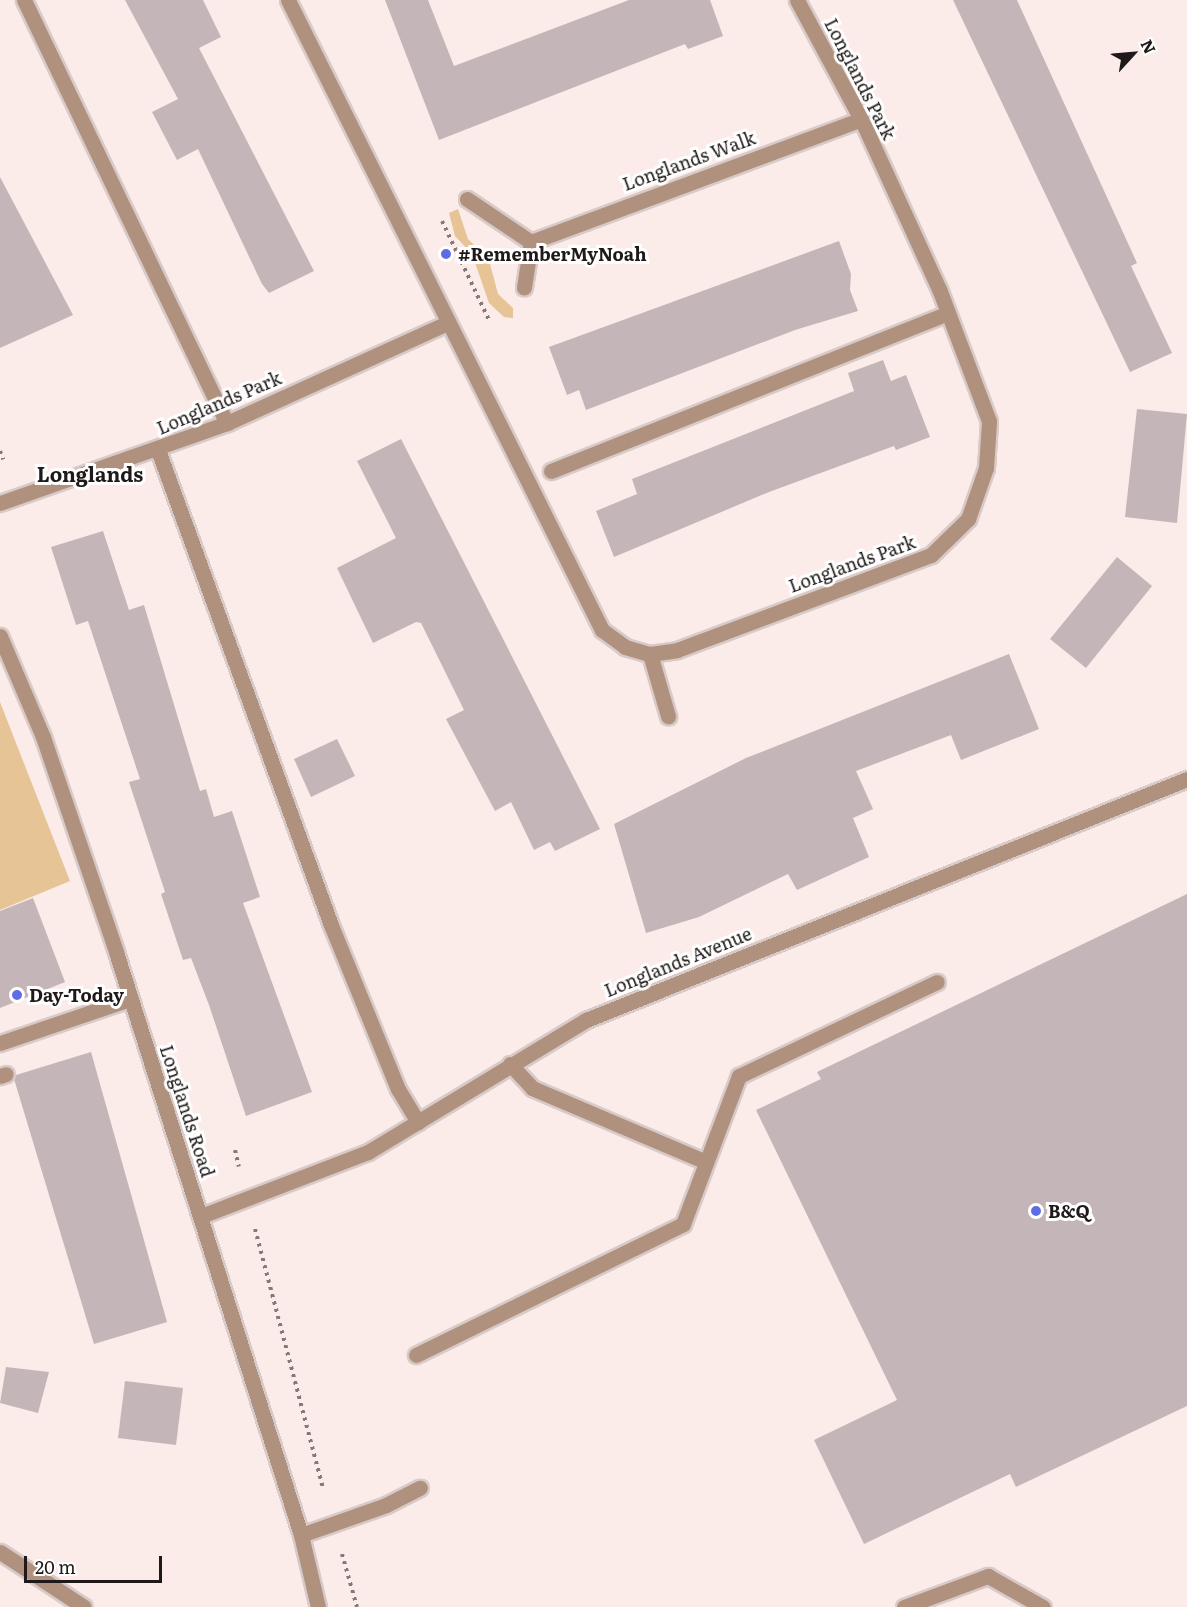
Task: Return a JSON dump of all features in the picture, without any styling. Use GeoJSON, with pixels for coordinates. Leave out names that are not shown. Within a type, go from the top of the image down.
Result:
{"type":"FeatureCollection","features":[{"type":"Feature","properties":{"kind":"street"},"geometry":{"type":"LineString","coordinates":[[24,0],[227,423]]}},
{"type":"Feature","properties":{"kind":"street","name":"Longlands Park"},"geometry":{"type":"LineString","coordinates":[[288,0],[602,630],[625,647],[650,654],[677,650],[931,555],[968,519],[986,468],[989,422],[948,313],[861,119],[797,0]]}},
{"type":"Feature","properties":{"kind":"street","name":"Longlands Walk"},"geometry":{"type":"LineString","coordinates":[[531,242],[861,119]]}},
{"type":"Feature","properties":{"kind":"street"},"geometry":{"type":"LineString","coordinates":[[467,199],[531,242],[524,287]]}},
{"type":"Feature","properties":{"kind":"street"},"geometry":{"type":"LineString","coordinates":[[551,471],[948,313]]}},
{"type":"Feature","properties":{"kind":"street","name":"Longlands Park"},"geometry":{"type":"LineString","coordinates":[[0,503],[158,450],[227,423],[447,323]]}},
{"type":"Feature","properties":{"kind":"street"},"geometry":{"type":"LineString","coordinates":[[158,450],[328,916],[398,1089],[418,1122]]}},
{"type":"Feature","properties":{"kind":"street","name":"Longlands Road"},"geometry":{"type":"LineString","coordinates":[[0,636],[43,737],[130,999],[301,1535],[318,1606]]}},
{"type":"Feature","properties":{"kind":"street"},"geometry":{"type":"LineString","coordinates":[[650,654],[668,716]]}},
{"type":"Feature","properties":{"kind":"street","name":"Longlands Avenue"},"geometry":{"type":"LineString","coordinates":[[201,1216],[368,1152],[586,1020],[1187,779]]}},
{"type":"Feature","properties":{"kind":"street"},"geometry":{"type":"LineString","coordinates":[[416,1355],[683,1224],[739,1076],[937,982]]}},
{"type":"Feature","properties":{"kind":"street"},"geometry":{"type":"LineString","coordinates":[[0,1043],[130,999]]}},
{"type":"Feature","properties":{"kind":"street"},"geometry":{"type":"LineString","coordinates":[[510,1064],[532,1088],[706,1162]]}},
{"type":"Feature","properties":{"kind":"street"},"geometry":{"type":"LineString","coordinates":[[301,1535],[333,1525],[420,1488]]}},
{"type":"Feature","properties":{"kind":"street"},"geometry":{"type":"LineString","coordinates":[[0,1552],[84,1607]]}},
{"type":"Feature","properties":{"kind":"street"},"geometry":{"type":"LineString","coordinates":[[904,1607],[988,1576],[1043,1607]]}},
{"type":"Feature","properties":{"kind":"path"},"geometry":{"type":"LineString","coordinates":[[438,212],[489,320]]}},
{"type":"Feature","properties":{"kind":"path"},"geometry":{"type":"LineString","coordinates":[[0,451],[3,459]]}},
{"type":"Feature","properties":{"kind":"path"},"geometry":{"type":"LineString","coordinates":[[235,1150],[333,1525],[357,1607]]}},
{"type":"Feature","properties":{"kind":"shaded area"},"geometry":{"type":"Polygon","coordinates":[[[458,209],[468,239],[489,260],[498,294],[513,308],[513,318],[504,317],[489,303],[472,254],[455,236],[449,213],[458,209]]]}},
{"type":"Feature","properties":{"kind":"shaded area"},"geometry":{"type":"Polygon","coordinates":[[[0,702],[70,881],[0,910],[0,702]]]}},
{"type":"Feature","properties":{"kind":"building"},"geometry":{"type":"Polygon","coordinates":[[[125,0],[203,0],[221,37],[199,48],[314,271],[269,293],[262,284],[198,149],[177,160],[152,112],[178,99],[125,0]]]}},
{"type":"Feature","properties":{"kind":"building"},"geometry":{"type":"Polygon","coordinates":[[[385,0],[428,0],[454,66],[629,0],[710,0],[723,36],[688,49],[685,44],[439,140],[385,0]]]}},
{"type":"Feature","properties":{"kind":"building"},"geometry":{"type":"Polygon","coordinates":[[[953,0],[1017,0],[1137,263],[1131,266],[1172,353],[1130,372],[953,0]]]}},
{"type":"Feature","properties":{"kind":"building"},"geometry":{"type":"Polygon","coordinates":[[[0,177],[73,315],[0,348],[0,177]]]}},
{"type":"Feature","properties":{"kind":"building"},"geometry":{"type":"Polygon","coordinates":[[[839,241],[851,274],[850,290],[858,311],[795,330],[586,410],[579,390],[567,395],[549,347],[839,241]]]}},
{"type":"Feature","properties":{"kind":"building"},"geometry":{"type":"Polygon","coordinates":[[[883,360],[891,381],[906,375],[930,437],[896,450],[894,446],[769,492],[614,557],[596,511],[637,494],[632,479],[854,391],[848,373],[883,360]]]}},
{"type":"Feature","properties":{"kind":"building"},"geometry":{"type":"Polygon","coordinates":[[[1137,409],[1187,414],[1177,523],[1125,517],[1137,409]]]}},
{"type":"Feature","properties":{"kind":"building"},"geometry":{"type":"Polygon","coordinates":[[[401,439],[600,829],[555,851],[550,842],[534,850],[511,802],[495,811],[446,719],[464,710],[421,623],[416,622],[373,643],[337,568],[396,538],[357,461],[401,439]]]}},
{"type":"Feature","properties":{"kind":"building"},"geometry":{"type":"Polygon","coordinates":[[[103,531],[129,610],[144,605],[200,791],[206,789],[214,817],[232,811],[260,897],[243,903],[312,1092],[246,1116],[209,1005],[191,958],[183,960],[161,894],[165,892],[129,782],[140,779],[88,621],[76,625],[51,547],[103,531]]]}},
{"type":"Feature","properties":{"kind":"building"},"geometry":{"type":"Polygon","coordinates":[[[1117,557],[1152,586],[1086,668],[1050,639],[1117,557]]]}},
{"type":"Feature","properties":{"kind":"building"},"geometry":{"type":"Polygon","coordinates":[[[1009,654],[1039,729],[961,760],[951,735],[856,771],[873,809],[853,818],[869,857],[797,890],[788,874],[699,917],[646,933],[614,824],[746,758],[1009,654]]]}},
{"type":"Feature","properties":{"kind":"building"},"geometry":{"type":"Polygon","coordinates":[[[337,739],[355,776],[311,797],[294,759],[337,739]]]}},
{"type":"Feature","properties":{"kind":"building","name":"B&Q"},"geometry":{"type":"Polygon","coordinates":[[[1187,894],[1187,1406],[1016,1487],[1010,1474],[864,1544],[814,1440],[897,1400],[756,1110],[821,1079],[817,1072],[1187,894]]]}},
{"type":"Feature","properties":{"kind":"building"},"geometry":{"type":"Polygon","coordinates":[[[33,898],[65,982],[0,1008],[0,911],[33,898]]]}},
{"type":"Feature","properties":{"kind":"building"},"geometry":{"type":"Polygon","coordinates":[[[91,1052],[167,1322],[94,1344],[14,1079],[16,1075],[91,1052]]]}},
{"type":"Feature","properties":{"kind":"building"},"geometry":{"type":"Polygon","coordinates":[[[6,1367],[49,1372],[38,1413],[0,1403],[6,1367]]]}},
{"type":"Feature","properties":{"kind":"building"},"geometry":{"type":"Polygon","coordinates":[[[125,1381],[183,1388],[176,1445],[118,1438],[125,1381]]]}},
{"type":"Feature","properties":{"kind":"place","name":"#RememberMyNoah"},"geometry":{"type":"Point","coordinates":[446,254]}},
{"type":"Feature","properties":{"kind":"place","name":"Day-Today"},"geometry":{"type":"Point","coordinates":[17,995]}},
{"type":"Feature","properties":{"kind":"place","name":"B&Q"},"geometry":{"type":"Point","coordinates":[1036,1211]}},
{"type":"Feature","properties":{"kind":"district","name":"Longlands"},"geometry":{"type":"Point","coordinates":[90,473]}}]}
